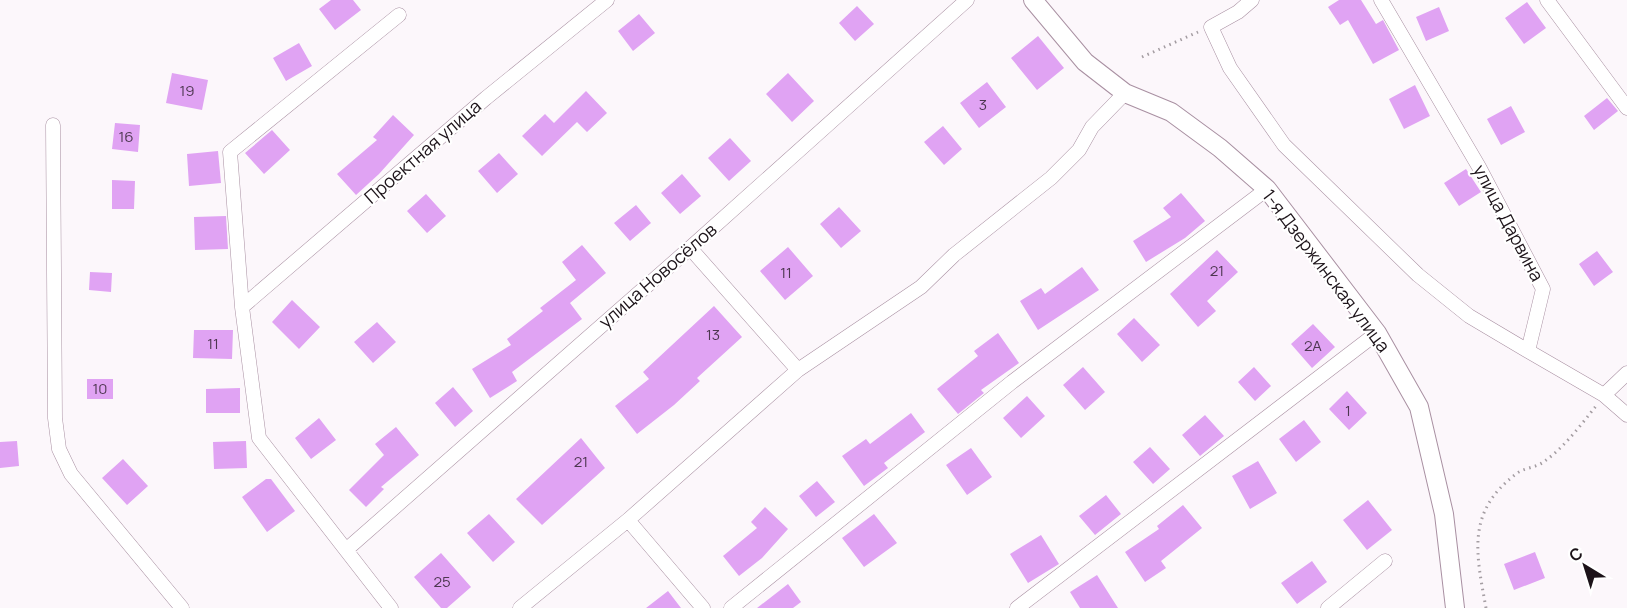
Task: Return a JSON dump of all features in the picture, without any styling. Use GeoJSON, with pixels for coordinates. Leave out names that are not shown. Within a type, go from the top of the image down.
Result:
{"type":"FeatureCollection","features":[{"type":"Feature","properties":{"kind":"street","name":"Проектная улица"},"geometry":{"type":"LineString","coordinates":[[242,307],[477,106],[607,0]]}},
{"type":"Feature","properties":{"kind":"street","name":"улица Новосёлов"},"geometry":{"type":"LineString","coordinates":[[346,550],[690,248],[967,0]]}},
{"type":"Feature","properties":{"kind":"street","name":"1-я Дзержинская улица"},"geometry":{"type":"LineString","coordinates":[[1033,0],[1085,62],[1125,93],[1171,112],[1220,148],[1267,189],[1377,333],[1419,407],[1444,514],[1455,608]]}},
{"type":"Feature","properties":{"kind":"street"},"geometry":{"type":"LineString","coordinates":[[1252,0],[1236,6],[1211,27],[1230,69],[1284,145],[1418,275],[1468,316],[1604,395],[1627,415]]}},
{"type":"Feature","properties":{"kind":"street","name":"улица Дарвина"},"geometry":{"type":"LineString","coordinates":[[1381,0],[1479,167],[1543,289],[1528,351]]}},
{"type":"Feature","properties":{"kind":"street"},"geometry":{"type":"LineString","coordinates":[[1546,0],[1627,108]]}},
{"type":"Feature","properties":{"kind":"street"},"geometry":{"type":"LineString","coordinates":[[391,608],[259,438],[242,307],[230,152],[399,15]]}},
{"type":"Feature","properties":{"kind":"street"},"geometry":{"type":"LineString","coordinates":[[520,608],[628,520],[798,370],[921,287],[954,255],[1051,178],[1079,150],[1092,127],[1125,93]]}},
{"type":"Feature","properties":{"kind":"street"},"geometry":{"type":"LineString","coordinates":[[52,125],[55,418],[58,449],[71,474],[182,608]]}},
{"type":"Feature","properties":{"kind":"street"},"geometry":{"type":"LineString","coordinates":[[731,608],[1012,382],[1267,189]]}},
{"type":"Feature","properties":{"kind":"street"},"geometry":{"type":"LineString","coordinates":[[690,248],[798,370]]}},
{"type":"Feature","properties":{"kind":"street"},"geometry":{"type":"LineString","coordinates":[[1017,608],[1377,333]]}},
{"type":"Feature","properties":{"kind":"street"},"geometry":{"type":"LineString","coordinates":[[1604,395],[1627,373]]}},
{"type":"Feature","properties":{"kind":"street"},"geometry":{"type":"LineString","coordinates":[[628,520],[703,608]]}},
{"type":"Feature","properties":{"kind":"street"},"geometry":{"type":"LineString","coordinates":[[1328,608],[1385,561]]}},
{"type":"Feature","properties":{"kind":"path"},"geometry":{"type":"LineString","coordinates":[[1142,57],[1211,27]]}},
{"type":"Feature","properties":{"kind":"path"},"geometry":{"type":"LineString","coordinates":[[1486,608],[1476,549],[1489,498],[1518,472],[1540,465],[1559,450],[1604,395]]}},
{"type":"Feature","properties":{"kind":"building"},"geometry":{"type":"Polygon","coordinates":[[[331,0],[353,0],[361,10],[335,30],[319,9],[331,0]]]}},
{"type":"Feature","properties":{"kind":"building"},"geometry":{"type":"Polygon","coordinates":[[[1339,0],[1361,0],[1376,24],[1383,20],[1399,50],[1373,64],[1348,20],[1340,25],[1328,7],[1339,0]]]}},
{"type":"Feature","properties":{"kind":"building"},"geometry":{"type":"Polygon","coordinates":[[[1527,2],[1546,28],[1524,44],[1505,18],[1527,2]]]}},
{"type":"Feature","properties":{"kind":"building"},"geometry":{"type":"Polygon","coordinates":[[[857,6],[874,24],[855,41],[839,23],[857,6]]]}},
{"type":"Feature","properties":{"kind":"building"},"geometry":{"type":"Polygon","coordinates":[[[1439,7],[1449,31],[1426,41],[1416,17],[1439,7]]]}},
{"type":"Feature","properties":{"kind":"building"},"geometry":{"type":"Polygon","coordinates":[[[639,14],[655,33],[633,51],[618,31],[639,14]]]}},
{"type":"Feature","properties":{"kind":"building"},"geometry":{"type":"Polygon","coordinates":[[[1038,36],[1064,68],[1037,90],[1011,58],[1038,36]]]}},
{"type":"Feature","properties":{"kind":"building"},"geometry":{"type":"Polygon","coordinates":[[[299,43],[312,66],[286,81],[273,58],[299,43]]]}},
{"type":"Feature","properties":{"kind":"building"},"geometry":{"type":"Polygon","coordinates":[[[172,73],[208,80],[202,110],[166,103],[172,73]]]}},
{"type":"Feature","properties":{"kind":"building"},"geometry":{"type":"Polygon","coordinates":[[[788,73],[814,101],[792,122],[766,94],[788,73]]]}},
{"type":"Feature","properties":{"kind":"building"},"geometry":{"type":"Polygon","coordinates":[[[987,82],[1006,107],[979,128],[960,103],[987,82]]]}},
{"type":"Feature","properties":{"kind":"building"},"geometry":{"type":"Polygon","coordinates":[[[1415,85],[1430,116],[1404,129],[1389,99],[1415,85]]]}},
{"type":"Feature","properties":{"kind":"building"},"geometry":{"type":"Polygon","coordinates":[[[586,91],[607,113],[587,132],[577,122],[542,156],[522,136],[545,114],[554,123],[586,91]]]}},
{"type":"Feature","properties":{"kind":"building"},"geometry":{"type":"Polygon","coordinates":[[[1607,98],[1618,111],[1594,130],[1584,116],[1607,98]]]}},
{"type":"Feature","properties":{"kind":"building"},"geometry":{"type":"Polygon","coordinates":[[[1511,106],[1525,132],[1501,145],[1487,119],[1511,106]]]}},
{"type":"Feature","properties":{"kind":"building"},"geometry":{"type":"Polygon","coordinates":[[[393,115],[414,135],[379,174],[356,195],[337,174],[377,140],[373,137],[393,115]]]}},
{"type":"Feature","properties":{"kind":"building"},"geometry":{"type":"Polygon","coordinates":[[[115,123],[140,125],[138,152],[112,149],[115,123]]]}},
{"type":"Feature","properties":{"kind":"building"},"geometry":{"type":"Polygon","coordinates":[[[943,126],[962,149],[944,165],[924,142],[943,126]]]}},
{"type":"Feature","properties":{"kind":"building"},"geometry":{"type":"Polygon","coordinates":[[[272,130],[290,150],[264,174],[245,153],[272,130]]]}},
{"type":"Feature","properties":{"kind":"building"},"geometry":{"type":"Polygon","coordinates":[[[730,138],[751,161],[729,181],[708,158],[730,138]]]}},
{"type":"Feature","properties":{"kind":"building"},"geometry":{"type":"Polygon","coordinates":[[[218,151],[221,183],[189,186],[187,154],[218,151]]]}},
{"type":"Feature","properties":{"kind":"building"},"geometry":{"type":"Polygon","coordinates":[[[499,153],[518,174],[497,193],[478,171],[499,153]]]}},
{"type":"Feature","properties":{"kind":"building"},"geometry":{"type":"Polygon","coordinates":[[[1466,169],[1481,192],[1459,206],[1444,183],[1466,169]]]}},
{"type":"Feature","properties":{"kind":"building"},"geometry":{"type":"Polygon","coordinates":[[[682,174],[701,196],[680,214],[661,193],[682,174]]]}},
{"type":"Feature","properties":{"kind":"building"},"geometry":{"type":"Polygon","coordinates":[[[112,180],[135,181],[134,209],[112,209],[112,180]]]}},
{"type":"Feature","properties":{"kind":"building"},"geometry":{"type":"Polygon","coordinates":[[[1181,193],[1205,221],[1185,238],[1146,262],[1133,241],[1171,217],[1163,208],[1181,193]]]}},
{"type":"Feature","properties":{"kind":"building"},"geometry":{"type":"Polygon","coordinates":[[[426,194],[446,216],[427,233],[407,211],[426,194]]]}},
{"type":"Feature","properties":{"kind":"building"},"geometry":{"type":"Polygon","coordinates":[[[636,205],[651,223],[630,241],[614,223],[636,205]]]}},
{"type":"Feature","properties":{"kind":"building"},"geometry":{"type":"Polygon","coordinates":[[[839,207],[861,231],[841,248],[820,224],[839,207]]]}},
{"type":"Feature","properties":{"kind":"building"},"geometry":{"type":"Polygon","coordinates":[[[226,216],[228,249],[195,250],[194,217],[226,216]]]}},
{"type":"Feature","properties":{"kind":"building"},"geometry":{"type":"Polygon","coordinates":[[[582,245],[606,273],[570,303],[582,319],[512,372],[517,381],[490,398],[472,369],[511,345],[507,339],[543,311],[540,308],[576,280],[562,262],[582,245]]]}},
{"type":"Feature","properties":{"kind":"building"},"geometry":{"type":"Polygon","coordinates":[[[788,247],[813,276],[785,300],[760,271],[788,247]]]}},
{"type":"Feature","properties":{"kind":"building"},"geometry":{"type":"Polygon","coordinates":[[[1217,250],[1238,272],[1207,301],[1216,311],[1198,327],[1170,294],[1217,250]]]}},
{"type":"Feature","properties":{"kind":"building"},"geometry":{"type":"Polygon","coordinates":[[[1597,251],[1613,272],[1594,286],[1579,264],[1597,251]]]}},
{"type":"Feature","properties":{"kind":"building"},"geometry":{"type":"Polygon","coordinates":[[[1082,267],[1099,290],[1038,330],[1020,301],[1041,288],[1045,294],[1082,267]]]}},
{"type":"Feature","properties":{"kind":"building"},"geometry":{"type":"Polygon","coordinates":[[[90,272],[112,273],[111,292],[89,290],[90,272]]]}},
{"type":"Feature","properties":{"kind":"building"},"geometry":{"type":"Polygon","coordinates":[[[292,300],[320,327],[299,349],[272,322],[292,300]]]}},
{"type":"Feature","properties":{"kind":"building"},"geometry":{"type":"Polygon","coordinates":[[[714,306],[742,337],[697,378],[700,381],[637,434],[615,406],[649,379],[643,372],[714,306]]]}},
{"type":"Feature","properties":{"kind":"building"},"geometry":{"type":"Polygon","coordinates":[[[1134,318],[1160,345],[1142,362],[1117,334],[1134,318]]]}},
{"type":"Feature","properties":{"kind":"building"},"geometry":{"type":"Polygon","coordinates":[[[377,322],[396,342],[373,363],[354,342],[377,322]]]}},
{"type":"Feature","properties":{"kind":"building"},"geometry":{"type":"Polygon","coordinates":[[[1313,324],[1335,347],[1312,368],[1291,344],[1313,324]]]}},
{"type":"Feature","properties":{"kind":"building"},"geometry":{"type":"Polygon","coordinates":[[[194,330],[233,330],[232,359],[193,358],[194,330]]]}},
{"type":"Feature","properties":{"kind":"building"},"geometry":{"type":"Polygon","coordinates":[[[998,333],[1019,363],[981,390],[984,393],[958,414],[937,389],[978,356],[974,351],[998,333]]]}},
{"type":"Feature","properties":{"kind":"building"},"geometry":{"type":"Polygon","coordinates":[[[1083,367],[1105,392],[1085,410],[1063,385],[1083,367]]]}},
{"type":"Feature","properties":{"kind":"building"},"geometry":{"type":"Polygon","coordinates":[[[1254,367],[1271,386],[1255,401],[1238,382],[1254,367]]]}},
{"type":"Feature","properties":{"kind":"building"},"geometry":{"type":"Polygon","coordinates":[[[87,379],[113,379],[113,399],[87,399],[87,379]]]}},
{"type":"Feature","properties":{"kind":"building"},"geometry":{"type":"Polygon","coordinates":[[[453,387],[473,411],[455,427],[435,403],[453,387]]]}},
{"type":"Feature","properties":{"kind":"building"},"geometry":{"type":"Polygon","coordinates":[[[240,388],[240,413],[206,413],[206,389],[240,388]]]}},
{"type":"Feature","properties":{"kind":"building"},"geometry":{"type":"Polygon","coordinates":[[[1347,391],[1367,413],[1349,430],[1329,409],[1347,391]]]}},
{"type":"Feature","properties":{"kind":"building"},"geometry":{"type":"Polygon","coordinates":[[[1027,396],[1045,416],[1021,438],[1003,418],[1027,396]]]}},
{"type":"Feature","properties":{"kind":"building"},"geometry":{"type":"Polygon","coordinates":[[[911,413],[925,432],[884,463],[888,468],[864,486],[842,456],[866,439],[870,444],[911,413]]]}},
{"type":"Feature","properties":{"kind":"building"},"geometry":{"type":"Polygon","coordinates":[[[1205,415],[1224,436],[1200,456],[1182,435],[1205,415]]]}},
{"type":"Feature","properties":{"kind":"building"},"geometry":{"type":"Polygon","coordinates":[[[319,418],[336,440],[311,459],[295,438],[319,418]]]}},
{"type":"Feature","properties":{"kind":"building"},"geometry":{"type":"Polygon","coordinates":[[[1304,420],[1321,442],[1296,462],[1279,439],[1304,420]]]}},
{"type":"Feature","properties":{"kind":"building"},"geometry":{"type":"Polygon","coordinates":[[[396,427],[419,455],[381,487],[384,489],[366,507],[349,490],[384,455],[375,444],[396,427]]]}},
{"type":"Feature","properties":{"kind":"building"},"geometry":{"type":"Polygon","coordinates":[[[581,438],[605,468],[542,525],[516,499],[581,438]]]}},
{"type":"Feature","properties":{"kind":"building"},"geometry":{"type":"Polygon","coordinates":[[[17,441],[19,466],[0,468],[0,442],[17,441]]]}},
{"type":"Feature","properties":{"kind":"building"},"geometry":{"type":"Polygon","coordinates":[[[246,441],[247,468],[214,469],[213,442],[246,441]]]}},
{"type":"Feature","properties":{"kind":"building"},"geometry":{"type":"Polygon","coordinates":[[[1150,447],[1170,469],[1153,484],[1133,462],[1150,447]]]}},
{"type":"Feature","properties":{"kind":"building"},"geometry":{"type":"Polygon","coordinates":[[[971,448],[992,477],[967,495],[946,465],[971,448]]]}},
{"type":"Feature","properties":{"kind":"building"},"geometry":{"type":"Polygon","coordinates":[[[123,459],[148,486],[127,505],[102,478],[123,459]]]}},
{"type":"Feature","properties":{"kind":"building"},"geometry":{"type":"Polygon","coordinates":[[[1258,461],[1277,493],[1250,509],[1232,476],[1258,461]]]}},
{"type":"Feature","properties":{"kind":"building"},"geometry":{"type":"Polygon","coordinates":[[[266,479],[271,479],[295,511],[267,532],[242,497],[266,479]]]}},
{"type":"Feature","properties":{"kind":"building"},"geometry":{"type":"Polygon","coordinates":[[[817,481],[835,502],[816,517],[799,496],[817,481]]]}},
{"type":"Feature","properties":{"kind":"building"},"geometry":{"type":"Polygon","coordinates":[[[1106,495],[1121,514],[1095,535],[1079,516],[1106,495]]]}},
{"type":"Feature","properties":{"kind":"building"},"geometry":{"type":"Polygon","coordinates":[[[1368,500],[1392,530],[1367,550],[1343,520],[1368,500]]]}},
{"type":"Feature","properties":{"kind":"building"},"geometry":{"type":"Polygon","coordinates":[[[1183,505],[1202,528],[1161,561],[1166,568],[1145,582],[1125,552],[1159,529],[1157,526],[1183,505]]]}},
{"type":"Feature","properties":{"kind":"building"},"geometry":{"type":"Polygon","coordinates":[[[765,507],[788,529],[762,558],[739,576],[723,556],[757,528],[751,522],[765,507]]]}},
{"type":"Feature","properties":{"kind":"building"},"geometry":{"type":"Polygon","coordinates":[[[489,514],[515,542],[493,562],[467,533],[489,514]]]}},
{"type":"Feature","properties":{"kind":"building"},"geometry":{"type":"Polygon","coordinates":[[[874,514],[897,543],[864,567],[842,538],[874,514]]]}},
{"type":"Feature","properties":{"kind":"building"},"geometry":{"type":"Polygon","coordinates":[[[1041,535],[1059,564],[1028,583],[1010,554],[1041,535]]]}},
{"type":"Feature","properties":{"kind":"building"},"geometry":{"type":"Polygon","coordinates":[[[1535,552],[1545,578],[1514,590],[1504,564],[1535,552]]]}},
{"type":"Feature","properties":{"kind":"building"},"geometry":{"type":"Polygon","coordinates":[[[441,553],[471,587],[447,608],[441,608],[414,577],[441,553]]]}},
{"type":"Feature","properties":{"kind":"building"},"geometry":{"type":"Polygon","coordinates":[[[1312,561],[1327,582],[1297,604],[1281,583],[1312,561]]]}},
{"type":"Feature","properties":{"kind":"building"},"geometry":{"type":"Polygon","coordinates":[[[1097,575],[1118,608],[1080,608],[1070,592],[1097,575]]]}},
{"type":"Feature","properties":{"kind":"building"},"geometry":{"type":"Polygon","coordinates":[[[788,584],[801,602],[793,608],[757,608],[788,584]]]}},
{"type":"Feature","properties":{"kind":"building"},"geometry":{"type":"Polygon","coordinates":[[[668,591],[681,608],[646,608],[668,591]]]}}]}
